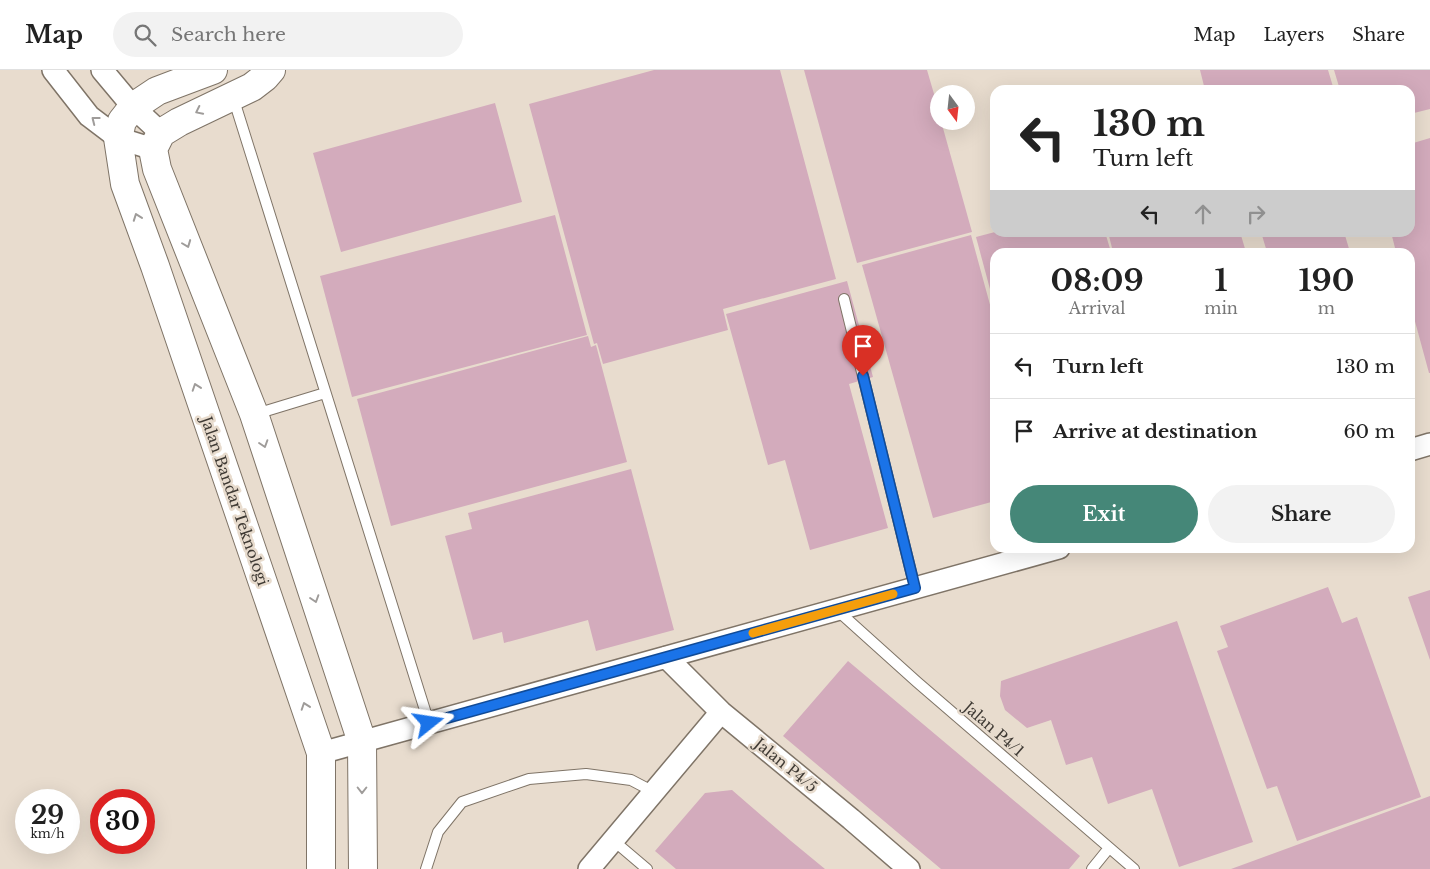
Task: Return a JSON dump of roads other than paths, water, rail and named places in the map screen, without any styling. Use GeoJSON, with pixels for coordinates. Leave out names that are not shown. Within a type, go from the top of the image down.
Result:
{"type":"FeatureCollection","features":[{"type":"Feature","properties":{"kind":"street"},"geometry":{"type":"LineString","coordinates":[[53,70],[89,116],[118,138],[157,141],[179,122],[252,87],[271,70]]}},
{"type":"Feature","properties":{"kind":"street"},"geometry":{"type":"LineString","coordinates":[[102,70],[133,107],[157,141],[157,169],[254,414],[362,742],[362,869]]}},
{"type":"Feature","properties":{"kind":"street"},"geometry":{"type":"LineString","coordinates":[[156,70],[203,74]]}},
{"type":"Feature","properties":{"kind":"street","name":"Jalan Bandar Teknologi"},"geometry":{"type":"LineString","coordinates":[[203,74],[157,91],[133,107],[122,121],[118,138],[125,184],[155,266],[321,753],[321,869]]}},
{"type":"Feature","properties":{"kind":"street"},"geometry":{"type":"LineString","coordinates":[[1415,448],[1430,444]]}},
{"type":"Feature","properties":{"kind":"street"},"geometry":{"type":"LineString","coordinates":[[321,753],[1041,553]]}},
{"type":"Feature","properties":{"kind":"street","name":"Jalan P4/5"},"geometry":{"type":"LineString","coordinates":[[666,657],[721,712],[910,869]]}},
{"type":"Feature","properties":{"kind":"street"},"geometry":{"type":"LineString","coordinates":[[589,869],[721,712]]}},
{"type":"Feature","properties":{"kind":"lane"},"geometry":{"type":"LineString","coordinates":[[232,96],[429,723]]}},
{"type":"Feature","properties":{"kind":"lane"},"geometry":{"type":"LineString","coordinates":[[844,299],[915,588]]}},
{"type":"Feature","properties":{"kind":"lane"},"geometry":{"type":"LineString","coordinates":[[254,414],[325,393]]}},
{"type":"Feature","properties":{"kind":"lane","name":"Jalan P4/1"},"geometry":{"type":"LineString","coordinates":[[837,610],[917,682],[1134,869]]}},
{"type":"Feature","properties":{"kind":"lane"},"geometry":{"type":"LineString","coordinates":[[426,869],[438,832],[462,802],[529,779],[586,774],[631,780],[654,792]]}},
{"type":"Feature","properties":{"kind":"lane"},"geometry":{"type":"LineString","coordinates":[[614,841],[647,869]]}},
{"type":"Feature","properties":{"kind":"lane"},"geometry":{"type":"LineString","coordinates":[[1092,869],[1109,848]]}}]}
